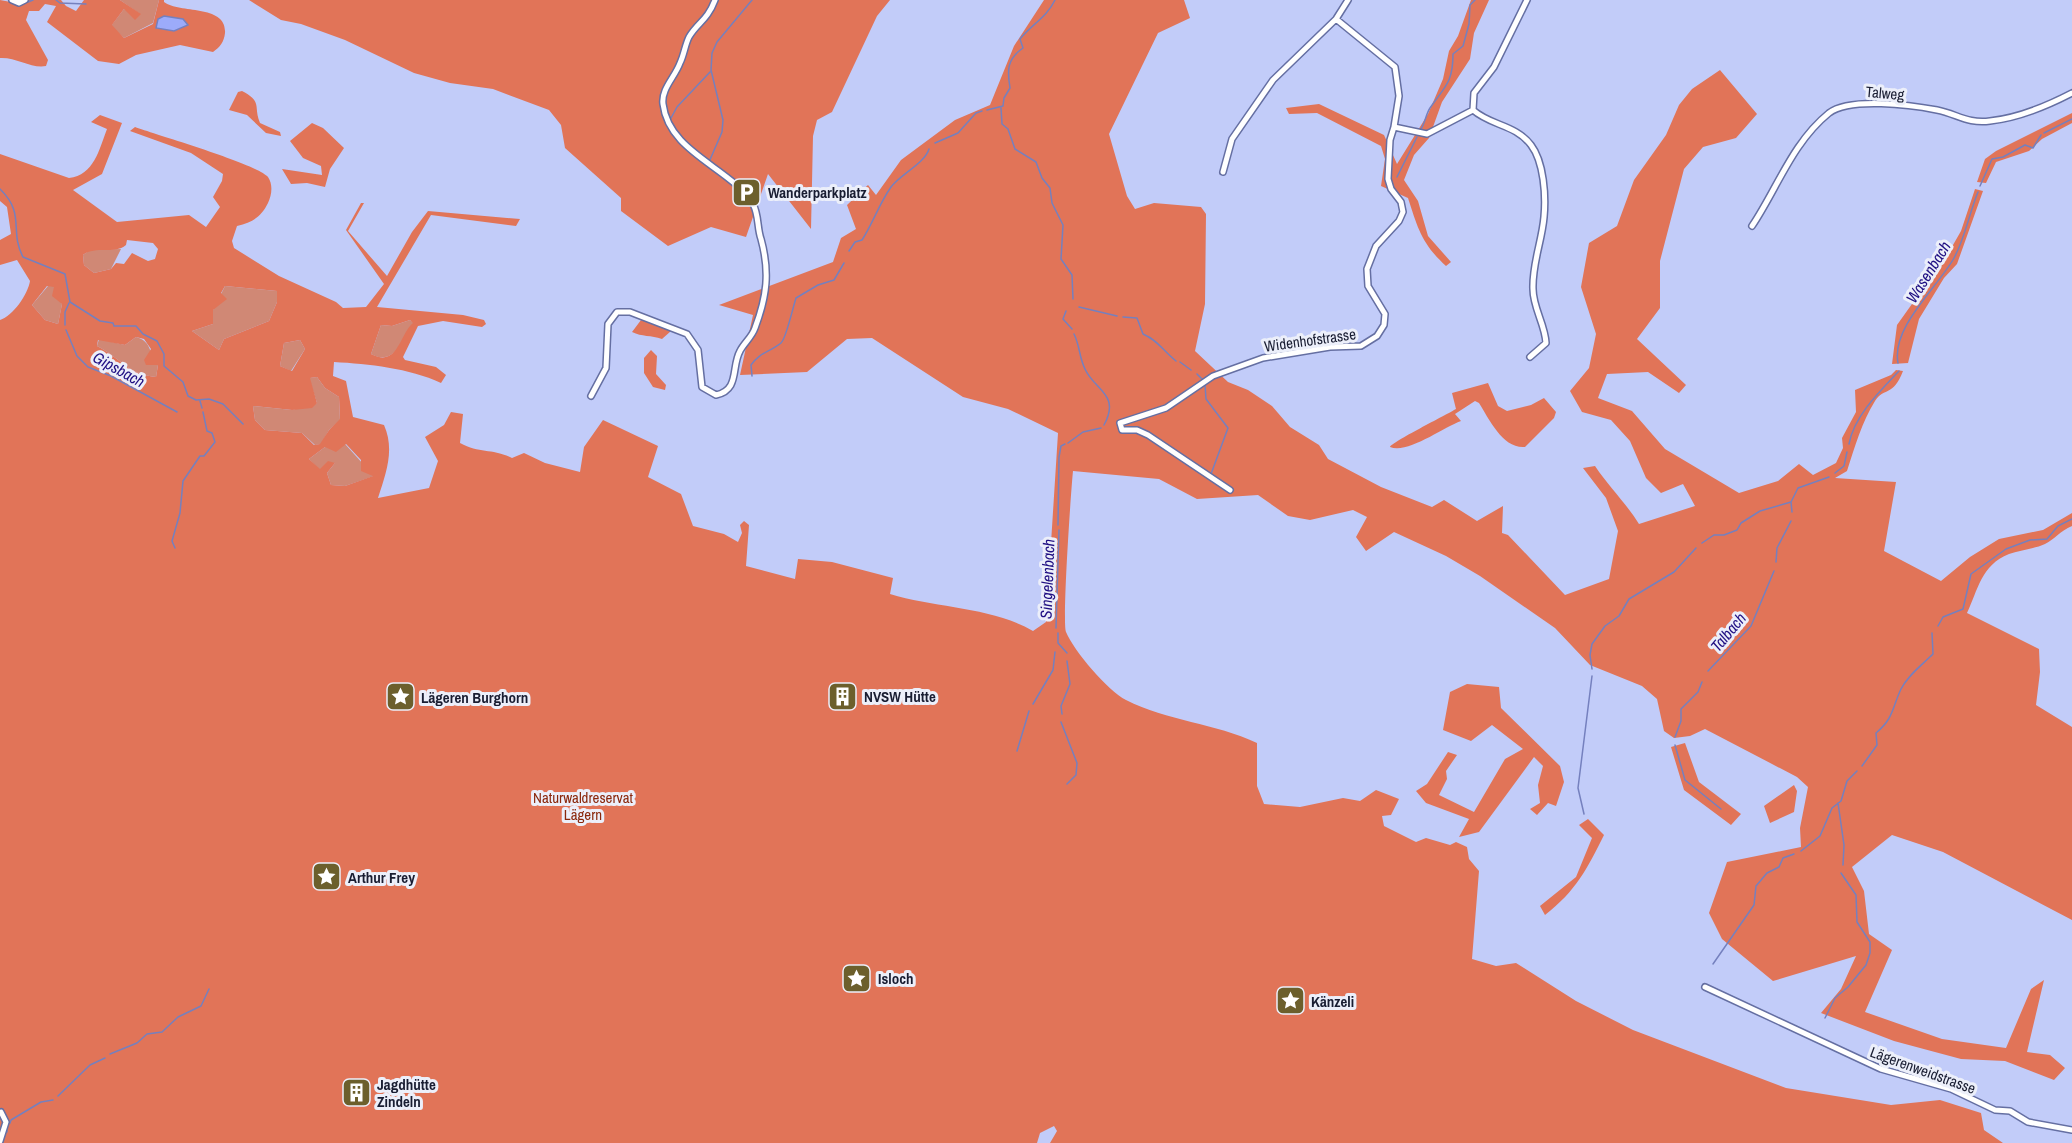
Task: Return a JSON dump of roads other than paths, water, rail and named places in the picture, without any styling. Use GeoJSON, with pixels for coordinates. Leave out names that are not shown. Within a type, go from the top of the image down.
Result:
{"type":"FeatureCollection","features":[{"type":"Feature","properties":{"kind":"street"},"geometry":{"type":"LineString","coordinates":[[12,0],[19,3],[26,0]]}},
{"type":"Feature","properties":{"kind":"street"},"geometry":{"type":"LineString","coordinates":[[591,396],[607,365],[609,320],[615,313],[622,311],[685,332],[697,348],[702,387],[716,395],[729,389],[735,376],[740,350],[755,329],[768,267],[758,226],[758,214],[744,193],[680,137],[668,120],[664,108],[663,94],[679,66],[689,37],[705,20],[715,0]]}},
{"type":"Feature","properties":{"kind":"street"},"geometry":{"type":"LineString","coordinates":[[1223,172],[1232,139],[1273,80],[1336,19],[1348,0]]}},
{"type":"Feature","properties":{"kind":"street"},"geometry":{"type":"LineString","coordinates":[[1473,110],[1474,93],[1494,67],[1527,0]]}},
{"type":"Feature","properties":{"kind":"street"},"geometry":{"type":"LineString","coordinates":[[1336,19],[1389,60],[1396,70],[1399,96],[1394,127],[1420,134],[1430,133],[1473,110]]}},
{"type":"Feature","properties":{"kind":"street","name":"Talweg"},"geometry":{"type":"LineString","coordinates":[[1752,226],[1777,179],[1800,145],[1829,113],[1844,105],[1869,103],[1936,110],[1956,115],[1961,120],[1989,122],[2020,114],[2072,93]]}},
{"type":"Feature","properties":{"kind":"street"},"geometry":{"type":"LineString","coordinates":[[1473,110],[1485,119],[1517,131],[1532,146],[1539,161],[1545,214],[1535,255],[1533,290],[1546,343],[1530,357]]}},
{"type":"Feature","properties":{"kind":"street","name":"Widenhofstrasse"},"geometry":{"type":"LineString","coordinates":[[1230,490],[1148,435],[1137,430],[1122,430],[1119,425],[1126,419],[1166,408],[1213,376],[1263,358],[1330,347],[1361,346],[1377,336],[1384,325],[1385,314],[1369,288],[1366,273],[1376,246],[1399,221],[1403,212],[1401,202],[1391,189],[1388,179],[1390,140],[1394,127]]}},
{"type":"Feature","properties":{"kind":"street","name":"Lägerenweidstrasse"},"geometry":{"type":"LineString","coordinates":[[1705,987],[1881,1069],[1951,1089],[1992,1109],[2010,1111],[2028,1122],[2072,1130]]}},
{"type":"Feature","properties":{"kind":"street"},"geometry":{"type":"LineString","coordinates":[[0,1141],[6,1122],[1,1112]]}},
{"type":"Feature","properties":{"kind":"water"},"geometry":{"type":"Polygon","coordinates":[[[164,16],[183,19],[188,25],[174,31],[156,28],[158,19],[164,16]]]}},
{"type":"Feature","properties":{"kind":"waterway"},"geometry":{"type":"LineString","coordinates":[[28,2],[33,0]]}},
{"type":"Feature","properties":{"kind":"waterway"},"geometry":{"type":"LineString","coordinates":[[56,0],[60,3],[86,4]]}},
{"type":"Feature","properties":{"kind":"waterway"},"geometry":{"type":"LineString","coordinates":[[709,162],[722,132],[723,120],[711,70],[712,53],[717,42],[752,0]]}},
{"type":"Feature","properties":{"kind":"waterway","name":"Wasenbach"},"geometry":{"type":"LineString","coordinates":[[987,110],[1003,106],[1004,98],[1010,88],[1009,65],[1014,56],[1023,48],[1020,39],[1048,11],[1055,0]]}},
{"type":"Feature","properties":{"kind":"waterway"},"geometry":{"type":"LineString","coordinates":[[1421,129],[1429,110],[1449,79],[1453,54],[1463,46],[1469,24],[1470,5],[1475,0]]}},
{"type":"Feature","properties":{"kind":"waterway"},"geometry":{"type":"LineString","coordinates":[[671,118],[677,107],[710,72]]}},
{"type":"Feature","properties":{"kind":"waterway"},"geometry":{"type":"LineString","coordinates":[[1001,108],[1002,124],[1008,129],[1015,149],[1036,162],[1042,178],[1050,188],[1052,203],[1063,225],[1061,259],[1072,275],[1073,299]]}},
{"type":"Feature","properties":{"kind":"waterway","name":"Wasenbach"},"geometry":{"type":"LineString","coordinates":[[935,143],[958,133],[976,113],[982,111]]}},
{"type":"Feature","properties":{"kind":"waterway","name":"Wasenbach"},"geometry":{"type":"LineString","coordinates":[[2044,133],[2072,119]]}},
{"type":"Feature","properties":{"kind":"waterway","name":"Wasenbach"},"geometry":{"type":"LineString","coordinates":[[1980,186],[1992,159],[2003,157],[2025,145],[2033,148],[2041,135]]}},
{"type":"Feature","properties":{"kind":"waterway"},"geometry":{"type":"LineString","coordinates":[[1397,177],[1417,137]]}},
{"type":"Feature","properties":{"kind":"waterway","name":"Wasenbach"},"geometry":{"type":"LineString","coordinates":[[849,251],[855,242],[862,240],[891,187],[918,164],[929,149]]}},
{"type":"Feature","properties":{"kind":"waterway","name":"Gipsbach"},"geometry":{"type":"LineString","coordinates":[[0,189],[13,207],[17,239],[23,257],[65,274],[70,302],[100,321],[113,323],[114,326],[136,326],[143,334],[157,341],[164,354],[164,366],[183,382],[188,396],[196,400],[209,399],[223,404],[243,424]]}},
{"type":"Feature","properties":{"kind":"waterway","name":"Wasenbach"},"geometry":{"type":"LineString","coordinates":[[1898,363],[1898,349],[1908,322],[1954,258],[1978,192]]}},
{"type":"Feature","properties":{"kind":"waterway","name":"Wasenbach"},"geometry":{"type":"LineString","coordinates":[[752,376],[751,365],[754,361],[783,340],[796,298],[818,285],[834,280],[844,263]]}},
{"type":"Feature","properties":{"kind":"waterway","name":"Gipsbach"},"geometry":{"type":"LineString","coordinates":[[65,325],[65,312],[69,303]]}},
{"type":"Feature","properties":{"kind":"waterway"},"geometry":{"type":"LineString","coordinates":[[1079,307],[1117,316]]}},
{"type":"Feature","properties":{"kind":"waterway","name":"Singelenbach"},"geometry":{"type":"LineString","coordinates":[[1066,311],[1063,319],[1072,329]]}},
{"type":"Feature","properties":{"kind":"waterway"},"geometry":{"type":"LineString","coordinates":[[1123,317],[1137,318],[1143,334],[1157,343],[1176,361]]}},
{"type":"Feature","properties":{"kind":"waterway","name":"Gipsbach"},"geometry":{"type":"LineString","coordinates":[[66,330],[77,356],[88,367],[111,376],[177,412]]}},
{"type":"Feature","properties":{"kind":"waterway","name":"Singelenbach"},"geometry":{"type":"LineString","coordinates":[[1074,334],[1085,369],[1108,399],[1108,415],[1104,425]]}},
{"type":"Feature","properties":{"kind":"waterway"},"geometry":{"type":"LineString","coordinates":[[1180,362],[1191,370]]}},
{"type":"Feature","properties":{"kind":"waterway","name":"Wasenbach"},"geometry":{"type":"LineString","coordinates":[[1849,444],[1862,414],[1899,371]]}},
{"type":"Feature","properties":{"kind":"waterway"},"geometry":{"type":"LineString","coordinates":[[1197,374],[1202,379]]}},
{"type":"Feature","properties":{"kind":"waterway"},"geometry":{"type":"LineString","coordinates":[[1205,385],[1206,399],[1228,428],[1211,474]]}},
{"type":"Feature","properties":{"kind":"waterway"},"geometry":{"type":"LineString","coordinates":[[200,401],[202,408]]}},
{"type":"Feature","properties":{"kind":"waterway"},"geometry":{"type":"LineString","coordinates":[[175,548],[172,541],[180,513],[183,481],[200,456],[204,456],[215,442],[212,433],[207,431],[203,412]]}},
{"type":"Feature","properties":{"kind":"waterway","name":"Singelenbach"},"geometry":{"type":"LineString","coordinates":[[1068,443],[1083,432],[1101,428]]}},
{"type":"Feature","properties":{"kind":"waterway","name":"Singelenbach"},"geometry":{"type":"LineString","coordinates":[[1058,525],[1059,457],[1061,446],[1065,444]]}},
{"type":"Feature","properties":{"kind":"waterway","name":"Wasenbach"},"geometry":{"type":"LineString","coordinates":[[1835,473],[1844,466],[1847,452]]}},
{"type":"Feature","properties":{"kind":"waterway","name":"Wasenbach"},"geometry":{"type":"LineString","coordinates":[[1792,512],[1791,502],[1798,488],[1829,477]]}},
{"type":"Feature","properties":{"kind":"waterway"},"geometry":{"type":"LineString","coordinates":[[1702,543],[1714,535],[1724,535],[1737,530],[1741,523],[1760,511],[1791,502]]}},
{"type":"Feature","properties":{"kind":"waterway"},"geometry":{"type":"LineString","coordinates":[[1938,626],[1943,617],[1963,609],[1971,574],[2006,549],[2030,540],[2047,539],[2058,526],[2072,519]]}},
{"type":"Feature","properties":{"kind":"waterway","name":"Talbach"},"geometry":{"type":"LineString","coordinates":[[1776,562],[1777,548],[1791,521]]}},
{"type":"Feature","properties":{"kind":"waterway","name":"Singelenbach"},"geometry":{"type":"LineString","coordinates":[[1056,628],[1059,530]]}},
{"type":"Feature","properties":{"kind":"waterway"},"geometry":{"type":"LineString","coordinates":[[1592,669],[1590,655],[1592,644],[1605,626],[1619,616],[1629,599],[1674,572],[1696,548]]}},
{"type":"Feature","properties":{"kind":"waterway","name":"Talbach"},"geometry":{"type":"LineString","coordinates":[[1708,671],[1751,626],[1774,571]]}},
{"type":"Feature","properties":{"kind":"waterway"},"geometry":{"type":"LineString","coordinates":[[1058,633],[1058,643],[1067,653]]}},
{"type":"Feature","properties":{"kind":"waterway"},"geometry":{"type":"LineString","coordinates":[[1862,766],[1877,745],[1876,733],[1889,717],[1904,684],[1933,654],[1932,633]]}},
{"type":"Feature","properties":{"kind":"waterway"},"geometry":{"type":"LineString","coordinates":[[1033,704],[1053,670],[1055,652]]}},
{"type":"Feature","properties":{"kind":"waterway"},"geometry":{"type":"LineString","coordinates":[[1062,714],[1061,706],[1070,684],[1067,661]]}},
{"type":"Feature","properties":{"kind":"waterway"},"geometry":{"type":"LineString","coordinates":[[1584,814],[1578,788],[1592,676]]}},
{"type":"Feature","properties":{"kind":"waterway","name":"Talbach"},"geometry":{"type":"LineString","coordinates":[[1675,737],[1681,721],[1681,709],[1698,692],[1702,682]]}},
{"type":"Feature","properties":{"kind":"waterway"},"geometry":{"type":"LineString","coordinates":[[1017,751],[1029,711]]}},
{"type":"Feature","properties":{"kind":"waterway"},"geometry":{"type":"LineString","coordinates":[[1061,722],[1077,763],[1076,775],[1067,784]]}},
{"type":"Feature","properties":{"kind":"waterway","name":"Talbach"},"geometry":{"type":"LineString","coordinates":[[1675,745],[1685,780],[1721,809]]}},
{"type":"Feature","properties":{"kind":"waterway"},"geometry":{"type":"LineString","coordinates":[[1801,851],[1820,836],[1832,808],[1841,801],[1847,781],[1857,771]]}},
{"type":"Feature","properties":{"kind":"waterway"},"geometry":{"type":"LineString","coordinates":[[1838,803],[1844,845],[1843,865]]}},
{"type":"Feature","properties":{"kind":"waterway"},"geometry":{"type":"LineString","coordinates":[[1713,964],[1754,905],[1756,886],[1767,873],[1779,867],[1783,858],[1794,854]]}},
{"type":"Feature","properties":{"kind":"waterway"},"geometry":{"type":"LineString","coordinates":[[1825,1018],[1835,998],[1848,987],[1866,965],[1870,953],[1870,942],[1857,922],[1856,895],[1841,873]]}},
{"type":"Feature","properties":{"kind":"waterway"},"geometry":{"type":"LineString","coordinates":[[110,1054],[137,1043],[147,1034],[162,1032],[178,1017],[201,1006],[209,989]]}},
{"type":"Feature","properties":{"kind":"waterway"},"geometry":{"type":"LineString","coordinates":[[58,1096],[90,1065],[105,1058]]}},
{"type":"Feature","properties":{"kind":"waterway"},"geometry":{"type":"LineString","coordinates":[[10,1123],[11,1120],[41,1102],[53,1100]]}},
{"type":"Feature","properties":{"kind":"place","name":"Wanderparkplatz"},"geometry":{"type":"Point","coordinates":[747,192]}},
{"type":"Feature","properties":{"kind":"place","name":"NVSW Hütte"},"geometry":{"type":"Point","coordinates":[843,696]}},
{"type":"Feature","properties":{"kind":"place","name":"Lägeren Burghorn"},"geometry":{"type":"Point","coordinates":[400,697]}},
{"type":"Feature","properties":{"kind":"place","name":"Arthur Frey"},"geometry":{"type":"Point","coordinates":[327,877]}},
{"type":"Feature","properties":{"kind":"place","name":"Isloch"},"geometry":{"type":"Point","coordinates":[857,978]}},
{"type":"Feature","properties":{"kind":"place","name":"Känzeli"},"geometry":{"type":"Point","coordinates":[1290,1001]}},
{"type":"Feature","properties":{"kind":"place","name":"Jagdhütte Zindeln"},"geometry":{"type":"Point","coordinates":[356,1093]}},
{"type":"Feature","properties":{"kind":"park label","name":"Naturwaldreservat Lägern"},"geometry":{"type":"Point","coordinates":[583,806]}}]}
